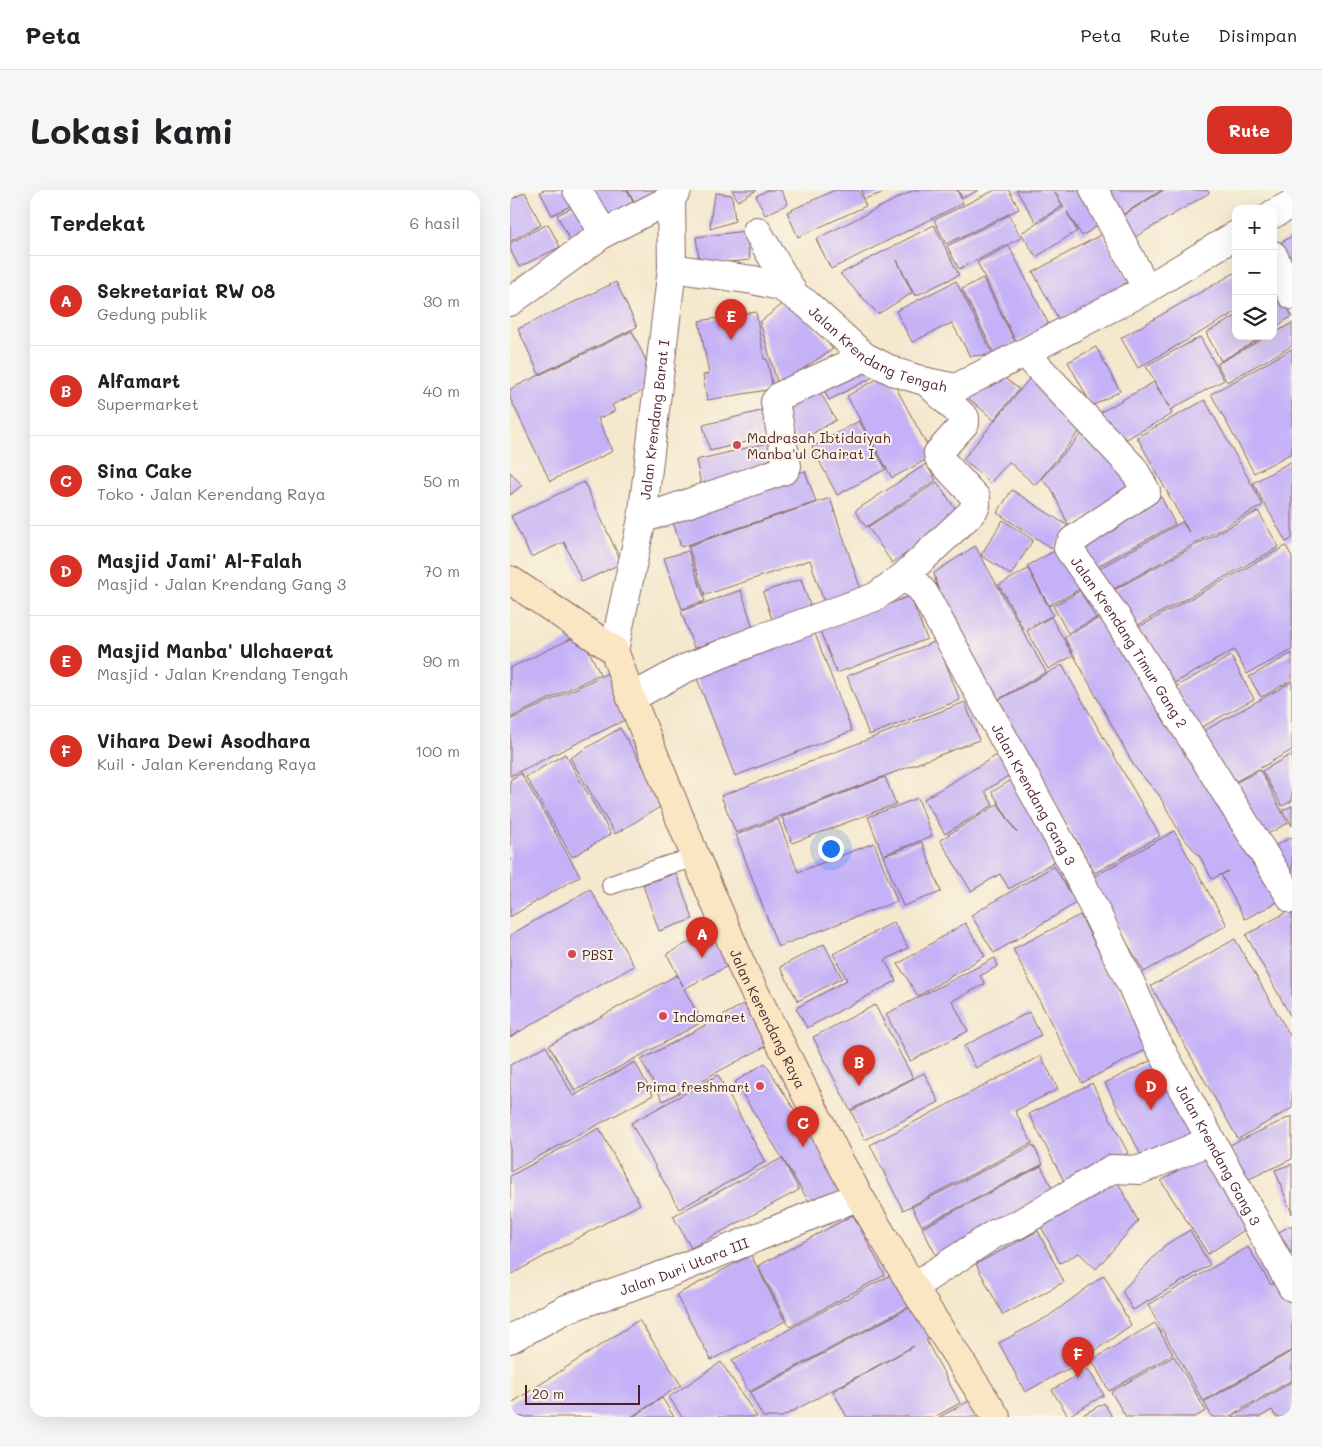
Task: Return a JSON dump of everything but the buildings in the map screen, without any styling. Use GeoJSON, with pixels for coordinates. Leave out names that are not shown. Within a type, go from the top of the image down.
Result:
{"type":"FeatureCollection","features":[{"type":"Feature","properties":{"kind":"street"},"geometry":{"type":"LineString","coordinates":[[577,190],[604,234]]}},
{"type":"Feature","properties":{"kind":"street"},"geometry":{"type":"LineString","coordinates":[[1094,190],[1147,289]]}},
{"type":"Feature","properties":{"kind":"street"},"geometry":{"type":"LineString","coordinates":[[510,302],[604,234],[674,194]]}},
{"type":"Feature","properties":{"kind":"street","name":"Jalan Krendang Barat I"},"geometry":{"type":"LineString","coordinates":[[614,650],[642,519],[672,268],[674,194]]}},
{"type":"Feature","properties":{"kind":"street"},"geometry":{"type":"LineString","coordinates":[[1277,212],[1292,204]]}},
{"type":"Feature","properties":{"kind":"street"},"geometry":{"type":"LineString","coordinates":[[757,231],[794,294]]}},
{"type":"Feature","properties":{"kind":"street","name":"Jalan Krendang Tengah"},"geometry":{"type":"LineString","coordinates":[[672,268],[780,286],[794,294],[865,357],[895,372],[927,382],[956,388],[1147,289],[1232,237]]}},
{"type":"Feature","properties":{"kind":"street"},"geometry":{"type":"LineString","coordinates":[[1277,263],[1292,295]]}},
{"type":"Feature","properties":{"kind":"street","name":"Jalan Krendang Timur Gang 2"},"geometry":{"type":"LineString","coordinates":[[1026,353],[1134,468],[1146,491],[1073,540],[1068,548],[1117,618],[1292,899]]}},
{"type":"Feature","properties":{"kind":"street"},"geometry":{"type":"LineString","coordinates":[[642,519],[785,470],[787,466],[776,399],[865,357]]}},
{"type":"Feature","properties":{"kind":"street"},"geometry":{"type":"LineString","coordinates":[[631,698],[684,669],[767,636],[875,597],[903,577],[970,514],[976,506],[976,498],[939,458],[938,452],[965,423],[965,418],[927,382]]}},
{"type":"Feature","properties":{"kind":"street","name":"Jalan Krendang Gang 3"},"geometry":{"type":"LineString","coordinates":[[903,577],[918,586],[924,593],[1025,776],[1071,862],[1132,986],[1153,1035],[1292,1287]]}},
{"type":"Feature","properties":{"kind":"street"},"geometry":{"type":"LineString","coordinates":[[510,580],[614,650]]}},
{"type":"Feature","properties":{"kind":"street","name":"Jalan Kerendang Raya"},"geometry":{"type":"LineString","coordinates":[[614,650],[631,698],[745,973],[839,1160],[913,1287],[996,1417]]}},
{"type":"Feature","properties":{"kind":"street"},"geometry":{"type":"LineString","coordinates":[[913,1287],[996,1234],[1017,1225],[1112,1169],[1140,1170],[1210,1141]]}},
{"type":"Feature","properties":{"kind":"street","name":"Jalan Duri Utara III"},"geometry":{"type":"LineString","coordinates":[[510,1339],[566,1309],[669,1272],[860,1196]]}},
{"type":"Feature","properties":{"kind":"lane"},"geometry":{"type":"LineString","coordinates":[[611,885],[668,865],[696,858]]}},
{"type":"Feature","properties":{"kind":"place","name":"Masjid Manba' Ulchaerat"},"geometry":{"type":"Point","coordinates":[731,340]}},
{"type":"Feature","properties":{"kind":"place","name":"Madrasah Ibtidaiyah Manba'ul Chairat I"},"geometry":{"type":"Point","coordinates":[737,445]}},
{"type":"Feature","properties":{"kind":"place","name":"PBSI"},"geometry":{"type":"Point","coordinates":[572,954]}},
{"type":"Feature","properties":{"kind":"place","name":"Sekretariat RW 08"},"geometry":{"type":"Point","coordinates":[702,958]}},
{"type":"Feature","properties":{"kind":"place","name":"Indomaret"},"geometry":{"type":"Point","coordinates":[663,1016]}},
{"type":"Feature","properties":{"kind":"place","name":"Prima freshmart"},"geometry":{"type":"Point","coordinates":[760,1086]}},
{"type":"Feature","properties":{"kind":"place","name":"Alfamart"},"geometry":{"type":"Point","coordinates":[859,1086]}},
{"type":"Feature","properties":{"kind":"place","name":"Masjid Jami' Al-Falah"},"geometry":{"type":"Point","coordinates":[1151,1110]}},
{"type":"Feature","properties":{"kind":"place","name":"Sina Cake"},"geometry":{"type":"Point","coordinates":[803,1147]}},
{"type":"Feature","properties":{"kind":"place","name":"Vihara Dewi Asodhara"},"geometry":{"type":"Point","coordinates":[1078,1378]}}]}
